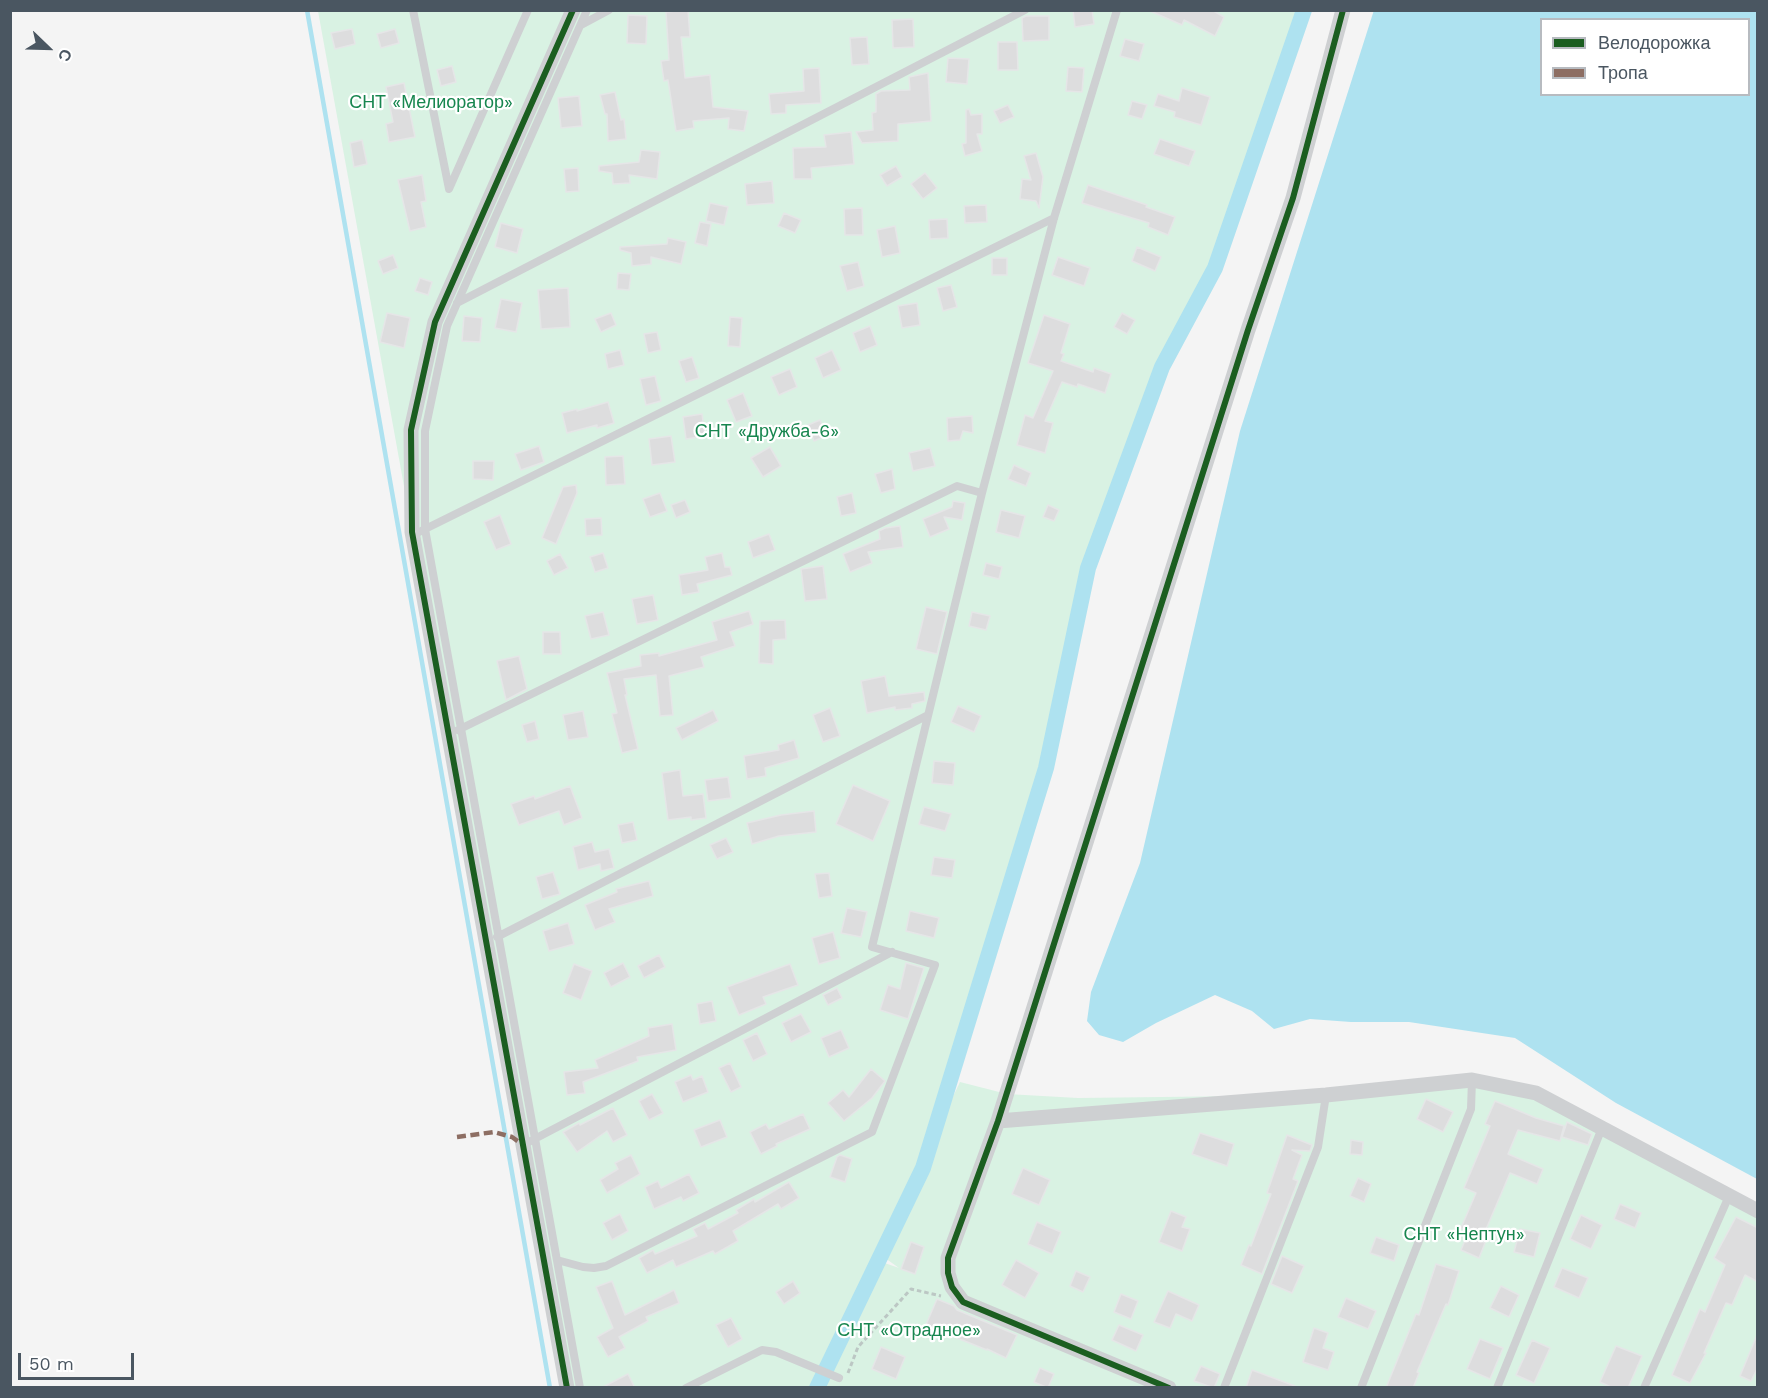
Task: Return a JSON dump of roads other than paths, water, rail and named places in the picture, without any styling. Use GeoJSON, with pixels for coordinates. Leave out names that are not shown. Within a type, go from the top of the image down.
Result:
{"type":"FeatureCollection","features":[{"type":"Feature","properties":{"kind":"street"},"geometry":{"type":"LineString","coordinates":[[567,1388],[529,1142],[419,532],[411,430],[435,322],[573,10]]}},
{"type":"Feature","properties":{"kind":"street"},"geometry":{"type":"LineString","coordinates":[[1169,1388],[963,1302],[952,1287],[948,1273],[948,1258],[998,1121],[1248,330],[1293,198],[1343,10]]}},
{"type":"Feature","properties":{"kind":"street"},"geometry":{"type":"LineString","coordinates":[[998,1121],[1326,1095],[1472,1080],[1536,1093],[1758,1211]]}},
{"type":"Feature","properties":{"kind":"lane"},"geometry":{"type":"LineString","coordinates":[[413,10],[449,189],[528,10]]}},
{"type":"Feature","properties":{"kind":"lane"},"geometry":{"type":"LineString","coordinates":[[587,10],[447,326],[424,430],[419,532],[1054,218]]}},
{"type":"Feature","properties":{"kind":"lane"},"geometry":{"type":"LineString","coordinates":[[581,25],[609,10]]}},
{"type":"Feature","properties":{"kind":"lane"},"geometry":{"type":"LineString","coordinates":[[457,303],[1025,10]]}},
{"type":"Feature","properties":{"kind":"lane"},"geometry":{"type":"LineString","coordinates":[[557,1260],[583,1267],[606,1266],[872,1132],[935,965],[872,947],[982,493],[1054,218],[1117,10]]}},
{"type":"Feature","properties":{"kind":"lane"},"geometry":{"type":"LineString","coordinates":[[455,732],[957,486],[982,493]]}},
{"type":"Feature","properties":{"kind":"lane"},"geometry":{"type":"LineString","coordinates":[[493,939],[928,716]]}},
{"type":"Feature","properties":{"kind":"lane"},"geometry":{"type":"LineString","coordinates":[[580,1388],[557,1260],[529,1142],[892,952]]}},
{"type":"Feature","properties":{"kind":"lane"},"geometry":{"type":"LineString","coordinates":[[1361,1388],[1471,1109],[1472,1080]]}},
{"type":"Feature","properties":{"kind":"lane"},"geometry":{"type":"LineString","coordinates":[[1224,1388],[1318,1146],[1326,1095]]}},
{"type":"Feature","properties":{"kind":"lane"},"geometry":{"type":"LineString","coordinates":[[1497,1388],[1602,1128]]}},
{"type":"Feature","properties":{"kind":"lane"},"geometry":{"type":"LineString","coordinates":[[1644,1388],[1729,1196]]}},
{"type":"Feature","properties":{"kind":"lane"},"geometry":{"type":"LineString","coordinates":[[686,1388],[762,1350],[776,1352],[842,1380]]}},
{"type":"Feature","properties":{"kind":"water"},"geometry":{"type":"Polygon","coordinates":[[[1374,10],[1757,11],[1757,1179],[1616,1103],[1515,1038],[1409,1022],[1310,1019],[1274,1029],[1252,1011],[1215,995],[1156,1023],[1123,1042],[1099,1035],[1087,1021],[1091,992],[1140,863],[1240,431],[1374,10]]]}},
{"type":"Feature","properties":{"kind":"waterway"},"geometry":{"type":"LineString","coordinates":[[307,10],[550,1388]]}},
{"type":"Feature","properties":{"kind":"waterway"},"geometry":{"type":"LineString","coordinates":[[817,1388],[923,1168],[1046,768],[1088,568],[1162,367],[1215,268],[1304,10]]}},
{"type":"Feature","properties":{"kind":"park label","name":"СНТ «Мелиоратор»"},"geometry":{"type":"Point","coordinates":[431,103]}},
{"type":"Feature","properties":{"kind":"park label","name":"СНТ «Дружба-6»"},"geometry":{"type":"Point","coordinates":[767,432]}},
{"type":"Feature","properties":{"kind":"park label","name":"СНТ «Нептун»"},"geometry":{"type":"Point","coordinates":[1464,1235]}},
{"type":"Feature","properties":{"kind":"park label","name":"СНТ «Отрадное»"},"geometry":{"type":"Point","coordinates":[909,1331]}}]}
